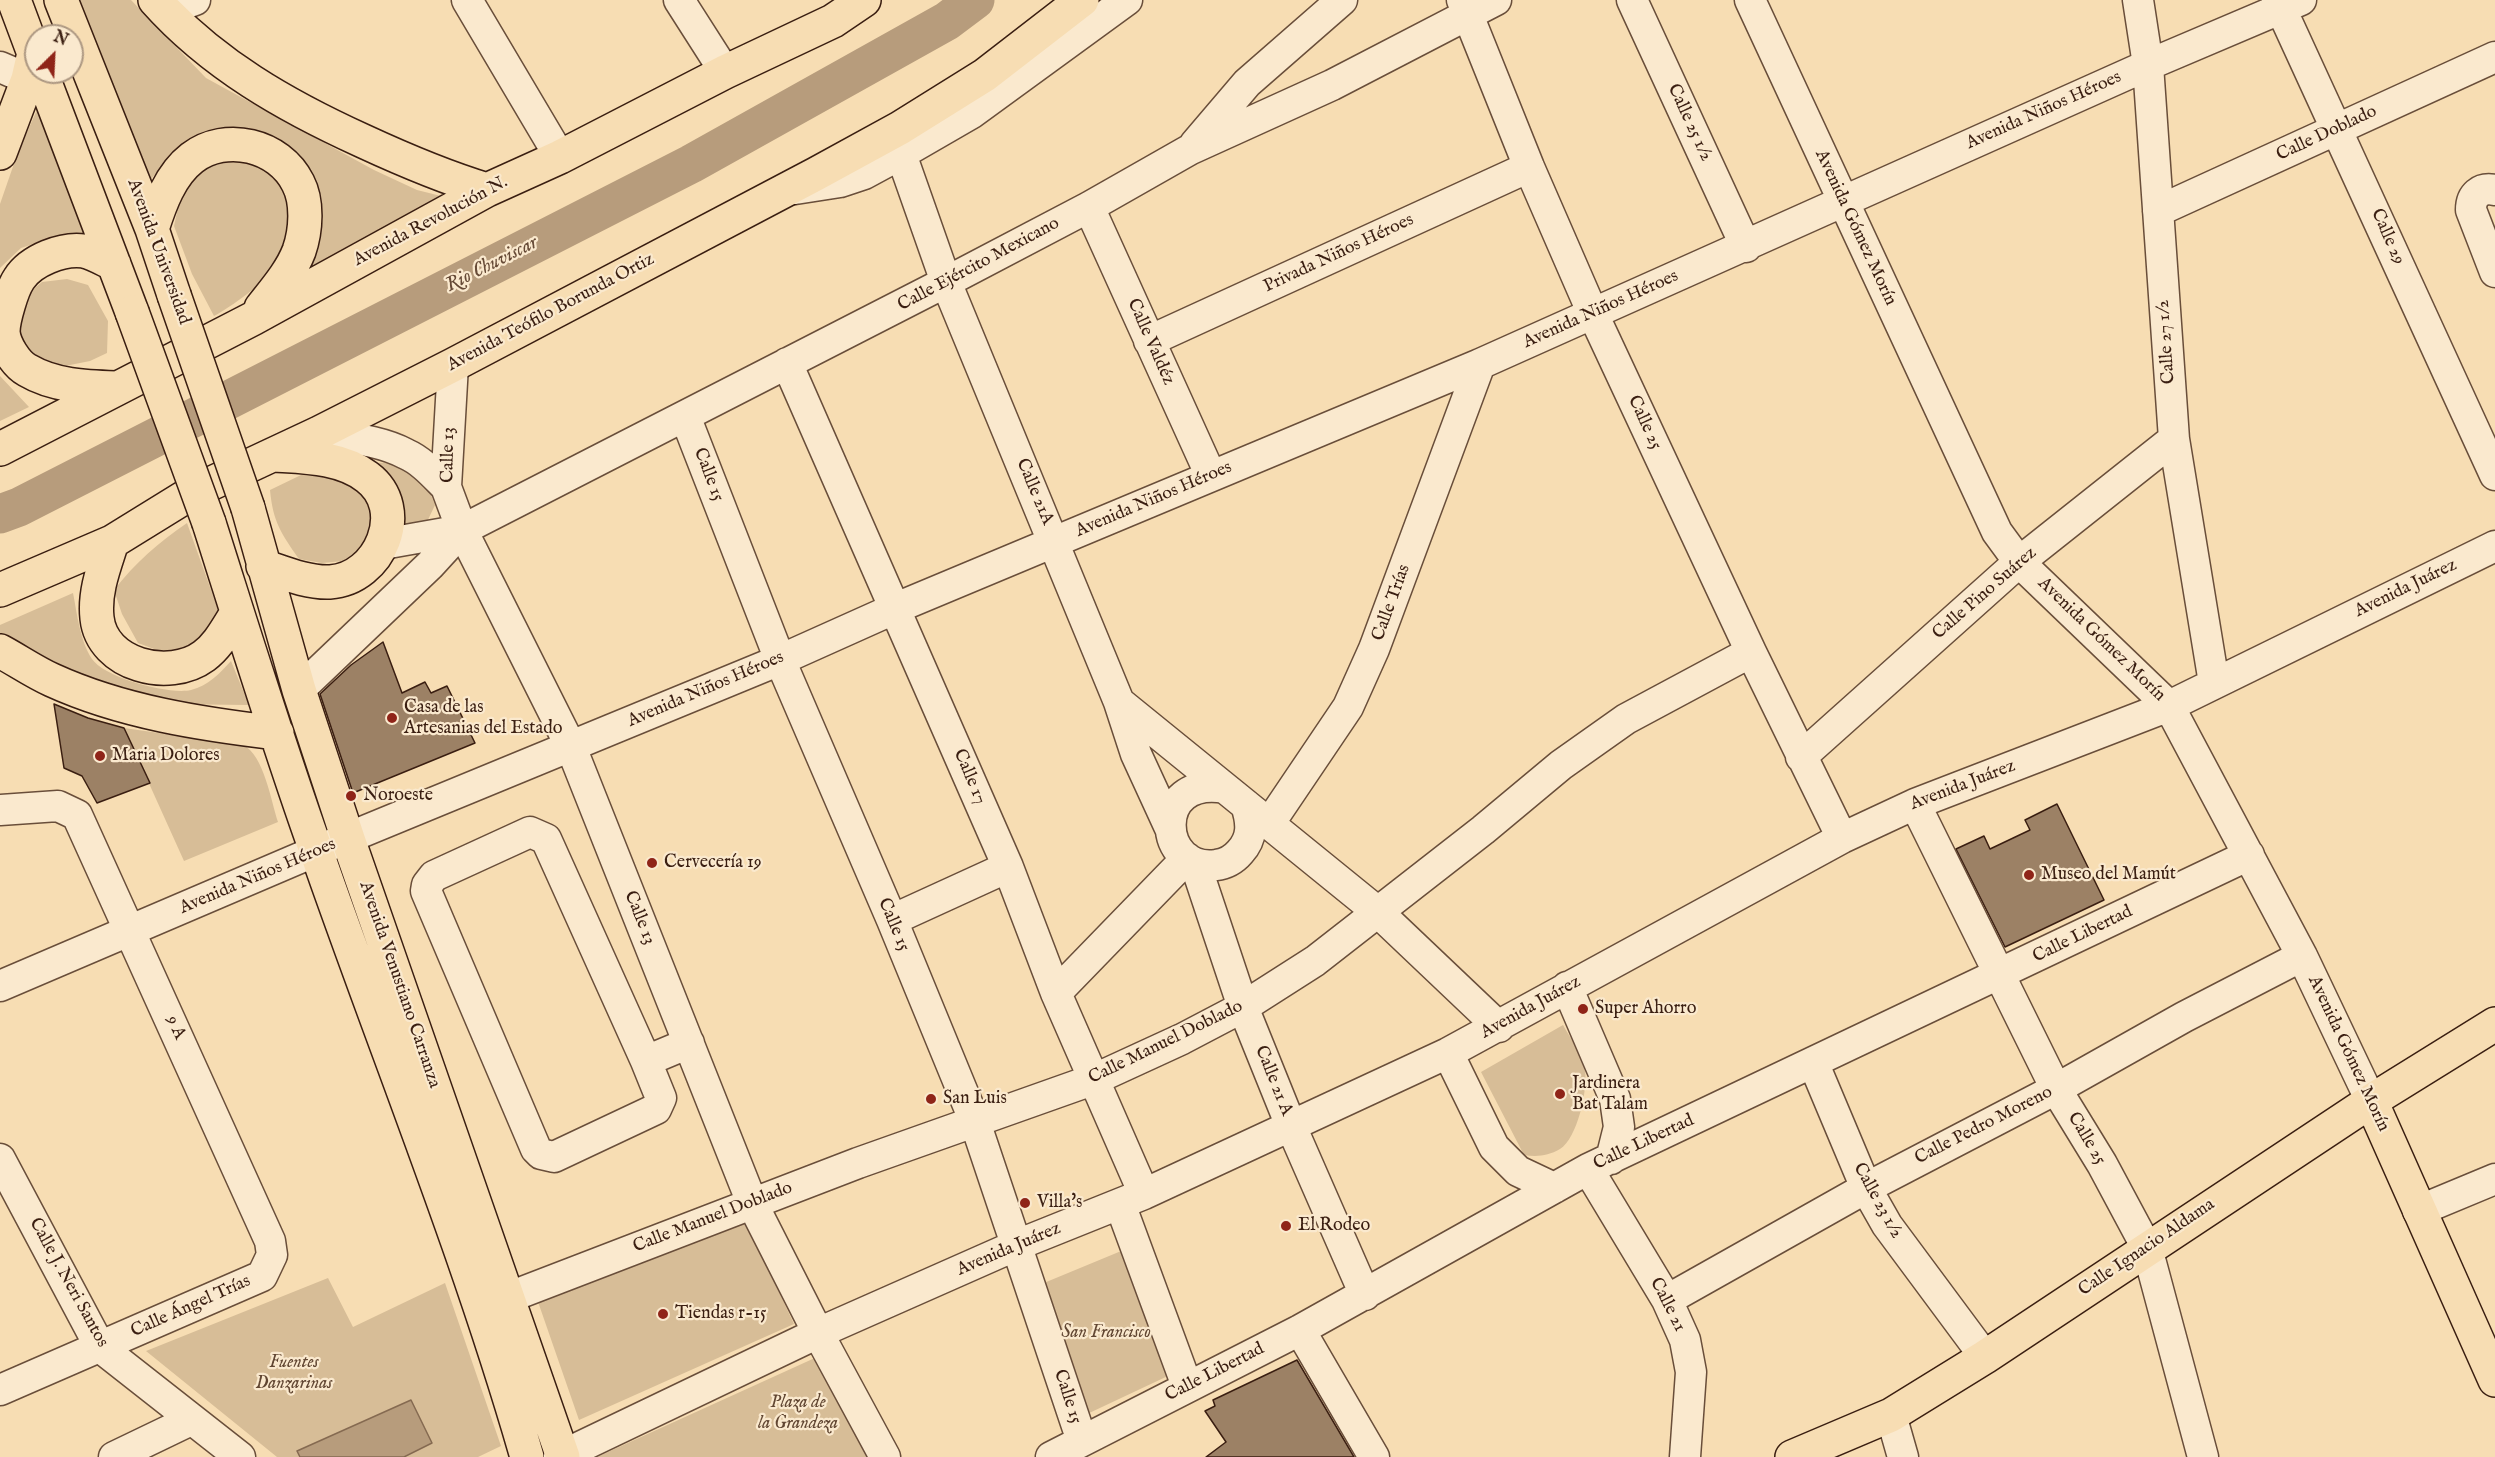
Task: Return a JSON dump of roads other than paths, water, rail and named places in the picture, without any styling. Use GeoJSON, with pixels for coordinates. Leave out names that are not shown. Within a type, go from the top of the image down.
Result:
{"type":"FeatureCollection","features":[{"type":"Feature","properties":{"kind":"main road","name":"Avenida Universidad"},"geometry":{"type":"LineString","coordinates":[[61,0],[152,230],[150,304],[227,520]]}},
{"type":"Feature","properties":{"kind":"main road","name":"Avenida Revolución N."},"geometry":{"type":"LineString","coordinates":[[0,449],[254,318],[487,190],[560,157],[773,49],[833,10],[864,0]]}},
{"type":"Feature","properties":{"kind":"main road","name":"Avenida Teófilo Borunda Ortiz"},"geometry":{"type":"LineString","coordinates":[[0,590],[112,542],[193,492],[319,433],[453,365],[816,174],[900,128],[985,75],[1082,0]]}},
{"type":"Feature","properties":{"kind":"main road"},"geometry":{"type":"LineString","coordinates":[[160,6],[210,54],[293,108],[443,177],[487,190]]}},
{"type":"Feature","properties":{"kind":"main road"},"geometry":{"type":"LineString","coordinates":[[0,153],[6,116],[24,63]]}},
{"type":"Feature","properties":{"kind":"main road","name":"Avenida Universidad"},"geometry":{"type":"LineString","coordinates":[[43,84],[114,264],[150,304],[227,520]]}},
{"type":"Feature","properties":{"kind":"main road"},"geometry":{"type":"LineString","coordinates":[[152,230],[160,203],[171,182],[189,159],[206,148],[232,143],[270,153],[286,167],[299,184],[304,207],[304,231],[299,251],[288,273],[254,318]]}},
{"type":"Feature","properties":{"kind":"main road"},"geometry":{"type":"LineString","coordinates":[[114,264],[86,252],[62,251],[42,260],[19,278],[9,304],[3,332],[11,354],[24,369],[44,379],[74,386],[118,388]]}},
{"type":"Feature","properties":{"kind":"main road"},"geometry":{"type":"LineString","coordinates":[[263,566],[305,579],[331,582],[355,575],[367,567],[383,544],[388,525],[386,503],[380,488],[367,476],[340,463],[312,458],[269,455]]}},
{"type":"Feature","properties":{"kind":"main road","name":"Avenida Venustiano Carranza"},"geometry":{"type":"LineString","coordinates":[[227,520],[263,566],[299,690],[327,842],[454,1233],[507,1388],[527,1457]]}},
{"type":"Feature","properties":{"kind":"main road","name":"Avenida Venustiano Carranza"},"geometry":{"type":"LineString","coordinates":[[227,520],[237,613],[277,733],[327,842],[507,1298],[555,1457]]}},
{"type":"Feature","properties":{"kind":"main road"},"geometry":{"type":"LineString","coordinates":[[112,542],[97,599],[97,621],[105,638],[116,652],[128,660],[145,667],[164,670],[181,667],[202,658],[216,646],[237,613]]}},
{"type":"Feature","properties":{"kind":"main road"},"geometry":{"type":"LineString","coordinates":[[0,651],[52,680],[122,705],[188,719],[277,733]]}},
{"type":"Feature","properties":{"kind":"main road","name":"Calle Ignacio Aldama"},"geometry":{"type":"LineString","coordinates":[[1792,1457],[1891,1415],[1985,1357],[2371,1101],[2495,1024]]}},
{"type":"Feature","properties":{"kind":"main road","name":"Avenida Gómez Morín"},"geometry":{"type":"LineString","coordinates":[[2371,1101],[2495,1380]]}},
{"type":"Feature","properties":{"kind":"street"},"geometry":{"type":"LineString","coordinates":[[160,6],[195,0]]}},
{"type":"Feature","properties":{"kind":"street"},"geometry":{"type":"LineString","coordinates":[[467,0],[560,157]]}},
{"type":"Feature","properties":{"kind":"street"},"geometry":{"type":"LineString","coordinates":[[679,0],[725,72]]}},
{"type":"Feature","properties":{"kind":"street"},"geometry":{"type":"LineString","coordinates":[[783,191],[840,182],[864,174],[901,154],[972,112],[1127,0]]}},
{"type":"Feature","properties":{"kind":"street"},"geometry":{"type":"LineString","coordinates":[[1191,149],[1247,82],[1342,0]]}},
{"type":"Feature","properties":{"kind":"street","name":"Calle Ejército Mexicano"},"geometry":{"type":"LineString","coordinates":[[462,530],[946,282],[1089,207],[1191,149],[1332,85],[1465,8],[1496,0]]}},
{"type":"Feature","properties":{"kind":"street","name":"Calle 25 1/2"},"geometry":{"type":"LineString","coordinates":[[1632,0],[1746,247]]}},
{"type":"Feature","properties":{"kind":"street","name":"Avenida Gómez Morín"},"geometry":{"type":"LineString","coordinates":[[1750,0],[1997,532],[2019,562],[2169,706],[2302,956],[2371,1101]]}},
{"type":"Feature","properties":{"kind":"street","name":"Calle 27 1/2"},"geometry":{"type":"LineString","coordinates":[[2138,0],[2148,65],[2174,439],[2214,683]]}},
{"type":"Feature","properties":{"kind":"street","name":"Avenida Niños Héroes"},"geometry":{"type":"LineString","coordinates":[[0,986],[129,926],[327,842],[571,747],[780,660],[896,608],[1480,364],[1746,247],[2286,3]]}},
{"type":"Feature","properties":{"kind":"street","name":"Calle 29"},"geometry":{"type":"LineString","coordinates":[[2286,3],[2338,129],[2495,475]]}},
{"type":"Feature","properties":{"kind":"street","name":"Calle 25"},"geometry":{"type":"LineString","coordinates":[[1465,8],[1529,167],[1593,314],[1751,652],[1842,838]]}},
{"type":"Feature","properties":{"kind":"street","name":"Calle Doblado"},"geometry":{"type":"LineString","coordinates":[[2158,211],[2495,57]]}},
{"type":"Feature","properties":{"kind":"street"},"geometry":{"type":"LineString","coordinates":[[46,84],[150,304]]}},
{"type":"Feature","properties":{"kind":"street","name":"Calle 21A"},"geometry":{"type":"LineString","coordinates":[[901,154],[946,282],[1119,702],[1136,754],[1170,828]]}},
{"type":"Feature","properties":{"kind":"street","name":"Privada Niños Héroes"},"geometry":{"type":"LineString","coordinates":[[1149,341],[1529,167]]}},
{"type":"Feature","properties":{"kind":"street"},"geometry":{"type":"LineString","coordinates":[[2495,190],[2478,192],[2471,203],[2471,210],[2495,272]]}},
{"type":"Feature","properties":{"kind":"street","name":"Calle Valdéz"},"geometry":{"type":"LineString","coordinates":[[1089,207],[1211,476]]}},
{"type":"Feature","properties":{"kind":"street","name":"Calle 17"},"geometry":{"type":"LineString","coordinates":[[787,363],[1008,867],[1056,993],[1095,1079],[1187,1386]]}},
{"type":"Feature","properties":{"kind":"street","name":"Calle Trías"},"geometry":{"type":"LineString","coordinates":[[1269,824],[1348,706],[1374,649],[1480,364]]}},
{"type":"Feature","properties":{"kind":"street","name":"Calle 13"},"geometry":{"type":"LineString","coordinates":[[453,365],[446,487],[462,530],[571,747],[752,1203],[818,1333],[885,1457]]}},
{"type":"Feature","properties":{"kind":"street","name":"Calle 15"},"geometry":{"type":"LineString","coordinates":[[685,416],[780,660],[892,920],[975,1122],[1082,1441]]}},
{"type":"Feature","properties":{"kind":"street"},"geometry":{"type":"LineString","coordinates":[[319,433],[385,445],[407,454],[426,467],[446,487]]}},
{"type":"Feature","properties":{"kind":"street","name":"Calle Pino Suárez"},"geometry":{"type":"LineString","coordinates":[[1802,757],[2019,562],[2174,439]]}},
{"type":"Feature","properties":{"kind":"street"},"geometry":{"type":"LineString","coordinates":[[227,520],[273,682],[454,1207],[555,1457]]}},
{"type":"Feature","properties":{"kind":"street"},"geometry":{"type":"LineString","coordinates":[[383,544],[462,530]]}},
{"type":"Feature","properties":{"kind":"street"},"geometry":{"type":"LineString","coordinates":[[299,690],[430,565],[462,530]]}},
{"type":"Feature","properties":{"kind":"street","name":"Avenida Juárez"},"geometry":{"type":"LineString","coordinates":[[555,1457],[818,1333],[1017,1245],[1132,1199],[1448,1053],[1842,838],[1915,804],[2169,706],[2495,546]]}},
{"type":"Feature","properties":{"kind":"street","name":"Calle Manuel Doblado"},"geometry":{"type":"LineString","coordinates":[[507,1298],[752,1203],[1095,1079],[1182,1039],[1243,1007],[1315,961],[1379,913],[1561,765],[1617,725],[1751,652]]}},
{"type":"Feature","properties":{"kind":"street"},"geometry":{"type":"LineString","coordinates":[[1119,702],[1379,913],[1499,1027]]}},
{"type":"Feature","properties":{"kind":"street"},"geometry":{"type":"LineString","coordinates":[[1210,786],[1235,797],[1250,819],[1250,833],[1245,846],[1236,857],[1216,865],[1191,860],[1173,839],[1170,828],[1172,812],[1181,798],[1194,789],[1210,786]]}},
{"type":"Feature","properties":{"kind":"street","name":"Calle 25"},"geometry":{"type":"LineString","coordinates":[[1915,804],[2056,1089],[2102,1164],[2147,1248],[2203,1457]]}},
{"type":"Feature","properties":{"kind":"street","name":"9 A"},"geometry":{"type":"LineString","coordinates":[[0,810],[58,806],[77,815],[270,1241],[272,1255]]}},
{"type":"Feature","properties":{"kind":"street"},"geometry":{"type":"LineString","coordinates":[[530,832],[546,839],[646,1061],[661,1098],[656,1109],[554,1157],[541,1154],[536,1149],[426,891],[430,880],[434,876],[530,832]]}},
{"type":"Feature","properties":{"kind":"street","name":"Calle Libertad"},"geometry":{"type":"LineString","coordinates":[[1051,1457],[1300,1330],[1600,1164],[2249,855]]}},
{"type":"Feature","properties":{"kind":"street"},"geometry":{"type":"LineString","coordinates":[[1056,993],[1191,860]]}},
{"type":"Feature","properties":{"kind":"street","name":"Calle 21 A"},"geometry":{"type":"LineString","coordinates":[[1191,860],[1243,1007],[1291,1126],[1365,1295]]}},
{"type":"Feature","properties":{"kind":"street"},"geometry":{"type":"LineString","coordinates":[[892,920],[1008,867]]}},
{"type":"Feature","properties":{"kind":"street"},"geometry":{"type":"LineString","coordinates":[[0,972],[129,926]]}},
{"type":"Feature","properties":{"kind":"street","name":"Calle Pedro Moreno"},"geometry":{"type":"LineString","coordinates":[[1667,1300],[1866,1188],[2056,1089],[2184,1017],[2302,956]]}},
{"type":"Feature","properties":{"kind":"street"},"geometry":{"type":"LineString","coordinates":[[1567,987],[1616,1099],[1619,1127],[1600,1164]]}},
{"type":"Feature","properties":{"kind":"street"},"geometry":{"type":"LineString","coordinates":[[646,1061],[689,1043]]}},
{"type":"Feature","properties":{"kind":"street"},"geometry":{"type":"LineString","coordinates":[[1448,1053],[1494,1147],[1518,1171],[1554,1188]]}},
{"type":"Feature","properties":{"kind":"street","name":"Calle 23 1/2"},"geometry":{"type":"LineString","coordinates":[[1813,1062],[1866,1188],[1887,1225],[1985,1357]]}},
{"type":"Feature","properties":{"kind":"street","name":"Calle J. Neri Santos"},"geometry":{"type":"LineString","coordinates":[[0,1159],[100,1347],[240,1457]]}},
{"type":"Feature","properties":{"kind":"street","name":"Calle 21"},"geometry":{"type":"LineString","coordinates":[[1600,1164],[1685,1341],[1691,1372],[1685,1457]]}},
{"type":"Feature","properties":{"kind":"street"},"geometry":{"type":"LineString","coordinates":[[2418,1211],[2495,1179]]}},
{"type":"Feature","properties":{"kind":"street","name":"Calle Ángel Trías"},"geometry":{"type":"LineString","coordinates":[[0,1390],[262,1276],[272,1255]]}},
{"type":"Feature","properties":{"kind":"street"},"geometry":{"type":"LineString","coordinates":[[1300,1330],[1374,1457]]}},
{"type":"Feature","properties":{"kind":"street"},"geometry":{"type":"LineString","coordinates":[[1891,1415],[1903,1457]]}},
{"type":"Feature","properties":{"kind":"street"},"geometry":{"type":"LineString","coordinates":[[114,1457],[191,1420]]}},
{"type":"Feature","properties":{"kind":"waterway","name":"Rio Chuviscar"},"geometry":{"type":"LineString","coordinates":[[0,514],[19,507],[691,164],[947,21],[975,0]]}},
{"type":"Feature","properties":{"kind":"place","name":"Casa de las Artesanias del Estado"},"geometry":{"type":"Point","coordinates":[392,718]}},
{"type":"Feature","properties":{"kind":"place","name":"Maria Dolores"},"geometry":{"type":"Point","coordinates":[100,756]}},
{"type":"Feature","properties":{"kind":"place","name":"Noroeste"},"geometry":{"type":"Point","coordinates":[351,796]}},
{"type":"Feature","properties":{"kind":"place","name":"Cervecería 19"},"geometry":{"type":"Point","coordinates":[652,863]}},
{"type":"Feature","properties":{"kind":"place","name":"Museo del Mamút"},"geometry":{"type":"Point","coordinates":[2029,875]}},
{"type":"Feature","properties":{"kind":"place","name":"Super Ahorro"},"geometry":{"type":"Point","coordinates":[1583,1009]}},
{"type":"Feature","properties":{"kind":"place","name":"Jardinera Bat Talam"},"geometry":{"type":"Point","coordinates":[1560,1094]}},
{"type":"Feature","properties":{"kind":"place","name":"San Luis"},"geometry":{"type":"Point","coordinates":[931,1099]}},
{"type":"Feature","properties":{"kind":"place","name":"Villa's"},"geometry":{"type":"Point","coordinates":[1025,1203]}},
{"type":"Feature","properties":{"kind":"place","name":"El Rodeo"},"geometry":{"type":"Point","coordinates":[1286,1226]}},
{"type":"Feature","properties":{"kind":"place","name":"Tiendas r-15"},"geometry":{"type":"Point","coordinates":[663,1314]}},
{"type":"Feature","properties":{"kind":"park label","name":"San Francisco"},"geometry":{"type":"Point","coordinates":[1106,1333]}},
{"type":"Feature","properties":{"kind":"park label","name":"Fuentes Danzarinas"},"geometry":{"type":"Point","coordinates":[294,1373]}},
{"type":"Feature","properties":{"kind":"park label","name":"Plaza de la Grandeza"},"geometry":{"type":"Point","coordinates":[798,1413]}}]}
